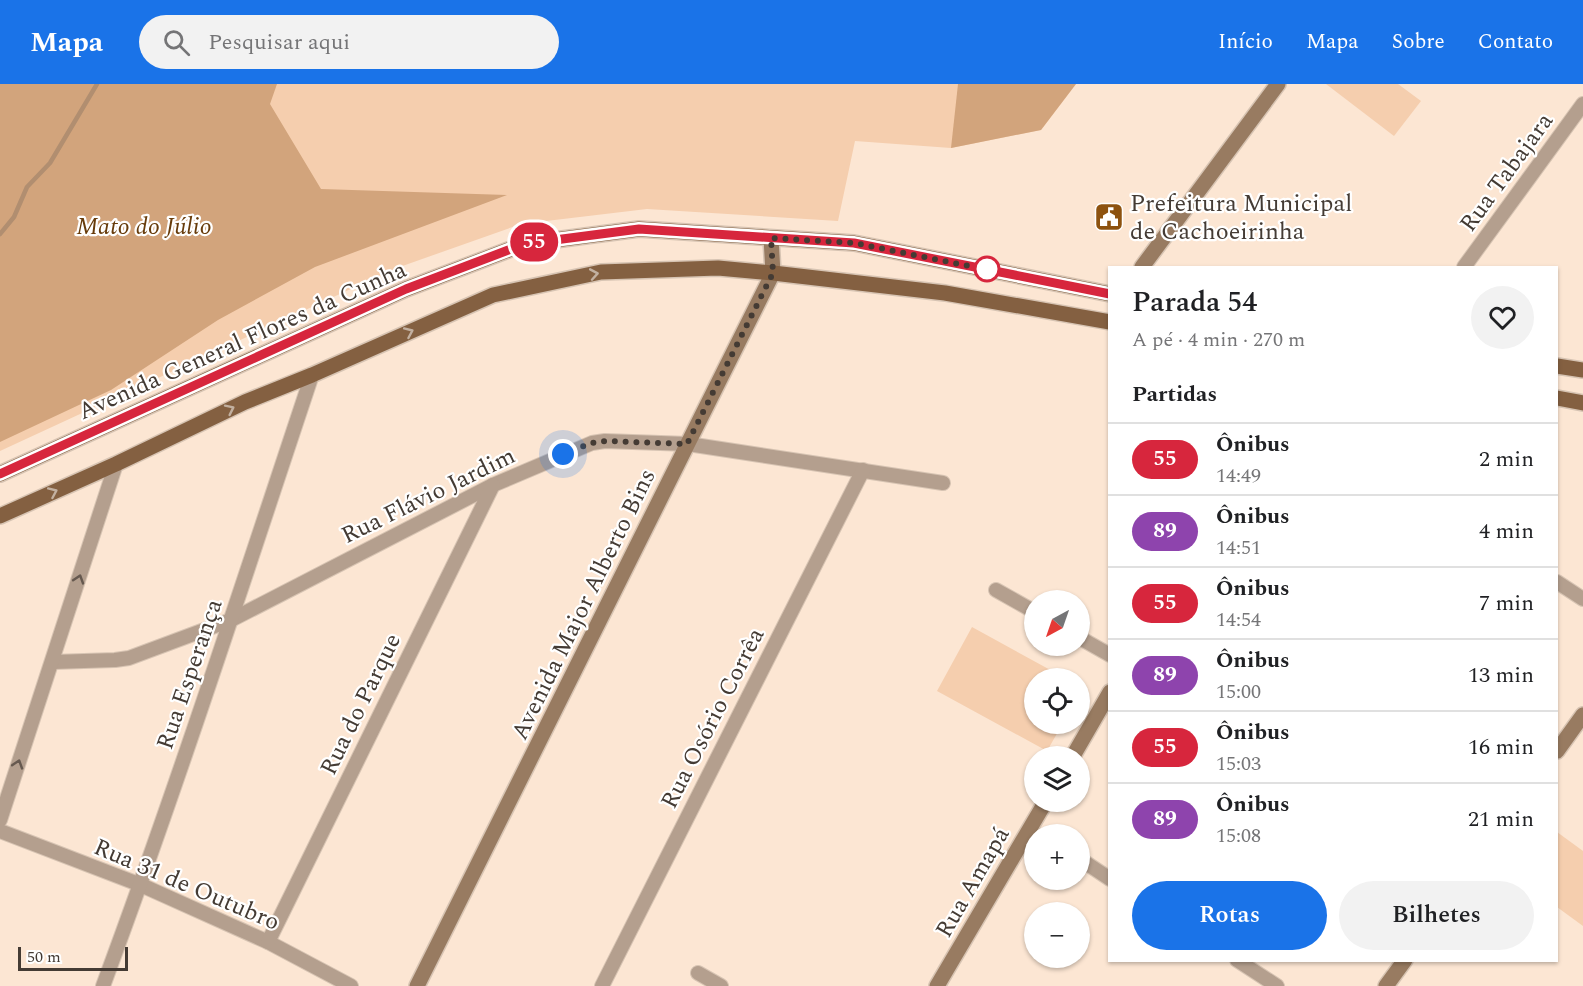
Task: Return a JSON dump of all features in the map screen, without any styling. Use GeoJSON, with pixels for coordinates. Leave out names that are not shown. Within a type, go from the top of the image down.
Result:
{"type":"FeatureCollection","features":[{"type":"Feature","properties":{"kind":"main road","name":"Avenida General Flores da Cunha"},"geometry":{"type":"LineString","coordinates":[[0,474],[406,289],[524,244],[639,229],[854,243],[1108,294]]}},
{"type":"Feature","properties":{"kind":"main road"},"geometry":{"type":"LineString","coordinates":[[0,516],[245,402],[493,295],[601,273],[718,268],[773,273],[945,293],[1108,322]]}},
{"type":"Feature","properties":{"kind":"main road"},"geometry":{"type":"LineString","coordinates":[[1558,366],[1583,370]]}},
{"type":"Feature","properties":{"kind":"main road"},"geometry":{"type":"LineString","coordinates":[[1558,398],[1583,403]]}},
{"type":"Feature","properties":{"kind":"street"},"geometry":{"type":"LineString","coordinates":[[1143,266],[1278,84]]}},
{"type":"Feature","properties":{"kind":"street","name":"Rua Tabajara"},"geometry":{"type":"LineString","coordinates":[[1465,266],[1583,104]]}},
{"type":"Feature","properties":{"kind":"street","name":"Avenida Major Alberto Bins"},"geometry":{"type":"LineString","coordinates":[[417,986],[773,273],[771,238]]}},
{"type":"Feature","properties":{"kind":"street","name":"Rua Esperança"},"geometry":{"type":"LineString","coordinates":[[103,986],[141,885],[312,375]]}},
{"type":"Feature","properties":{"kind":"street","name":"Rua Flávio Jardim"},"geometry":{"type":"LineString","coordinates":[[53,662],[129,658],[231,620],[493,485],[592,443],[605,441],[687,444],[944,483]]}},
{"type":"Feature","properties":{"kind":"street"},"geometry":{"type":"LineString","coordinates":[[0,820],[116,464]]}},
{"type":"Feature","properties":{"kind":"street","name":"Rua Osório Corrêa"},"geometry":{"type":"LineString","coordinates":[[602,986],[863,470]]}},
{"type":"Feature","properties":{"kind":"street","name":"Rua do Parque"},"geometry":{"type":"LineString","coordinates":[[268,942],[493,485]]}},
{"type":"Feature","properties":{"kind":"street"},"geometry":{"type":"LineString","coordinates":[[1558,583],[1583,599]]}},
{"type":"Feature","properties":{"kind":"street"},"geometry":{"type":"LineString","coordinates":[[996,590],[1024,606]]}},
{"type":"Feature","properties":{"kind":"street"},"geometry":{"type":"LineString","coordinates":[[1090,644],[1108,654]]}},
{"type":"Feature","properties":{"kind":"street"},"geometry":{"type":"LineString","coordinates":[[1078,746],[1108,700]]}},
{"type":"Feature","properties":{"kind":"street"},"geometry":{"type":"LineString","coordinates":[[1558,750],[1583,715]]}},
{"type":"Feature","properties":{"kind":"street","name":"Rua 31 de Outubro"},"geometry":{"type":"LineString","coordinates":[[0,831],[141,885],[268,942],[351,986]]}},
{"type":"Feature","properties":{"kind":"street","name":"Rua Amapá"},"geometry":{"type":"LineString","coordinates":[[937,986],[1024,850]]}},
{"type":"Feature","properties":{"kind":"street"},"geometry":{"type":"LineString","coordinates":[[1090,866],[1108,878]]}},
{"type":"Feature","properties":{"kind":"street"},"geometry":{"type":"LineString","coordinates":[[1240,962],[1277,986]]}},
{"type":"Feature","properties":{"kind":"street"},"geometry":{"type":"LineString","coordinates":[[1386,986],[1404,962]]}},
{"type":"Feature","properties":{"kind":"street"},"geometry":{"type":"LineString","coordinates":[[698,973],[721,986]]}},
{"type":"Feature","properties":{"kind":"green space","name":"Mato do Júlio"},"geometry":{"type":"Polygon","coordinates":[[[0,84],[1076,84],[1041,130],[951,148],[855,141],[838,221],[647,209],[521,224],[394,269],[0,451],[0,84]]]}},
{"type":"Feature","properties":{"kind":"green space"},"geometry":{"type":"Polygon","coordinates":[[[0,84],[277,84],[270,104],[321,189],[507,195],[315,267],[218,320],[111,390],[0,442],[0,84]]]}},
{"type":"Feature","properties":{"kind":"green space"},"geometry":{"type":"Polygon","coordinates":[[[958,84],[1076,84],[1041,130],[951,148],[958,84]]]}},
{"type":"Feature","properties":{"kind":"green space"},"geometry":{"type":"Polygon","coordinates":[[[1326,84],[1398,84],[1421,101],[1394,136],[1326,84]]]}},
{"type":"Feature","properties":{"kind":"green space"},"geometry":{"type":"Polygon","coordinates":[[[972,627],[1047,668],[1024,668],[1024,734],[1057,734],[1050,746],[1038,746],[937,691],[972,627]]]}},
{"type":"Feature","properties":{"kind":"green space"},"geometry":{"type":"Polygon","coordinates":[[[1558,833],[1583,851],[1583,926],[1558,908],[1558,833]]]}},
{"type":"Feature","properties":{"kind":"waterway"},"geometry":{"type":"LineString","coordinates":[[0,234],[14,217],[27,187],[50,163],[97,84]]}},
{"type":"Feature","properties":{"kind":"bus line","name":"55"},"geometry":{"type":"LineString","coordinates":[[0,474],[406,289],[524,244],[639,229],[854,243],[1108,294]]}},
{"type":"Feature","properties":{"kind":"place","name":"Prefeitura Municipal de Cachoeirinha"},"geometry":{"type":"Point","coordinates":[1109,217]}},
{"type":"Feature","properties":{"kind":"route"},"geometry":{"type":"LineString","coordinates":[[563,454],[581,446],[605,441],[687,444],[773,273],[771,238],[854,243],[994,271],[987,269]]}}]}
